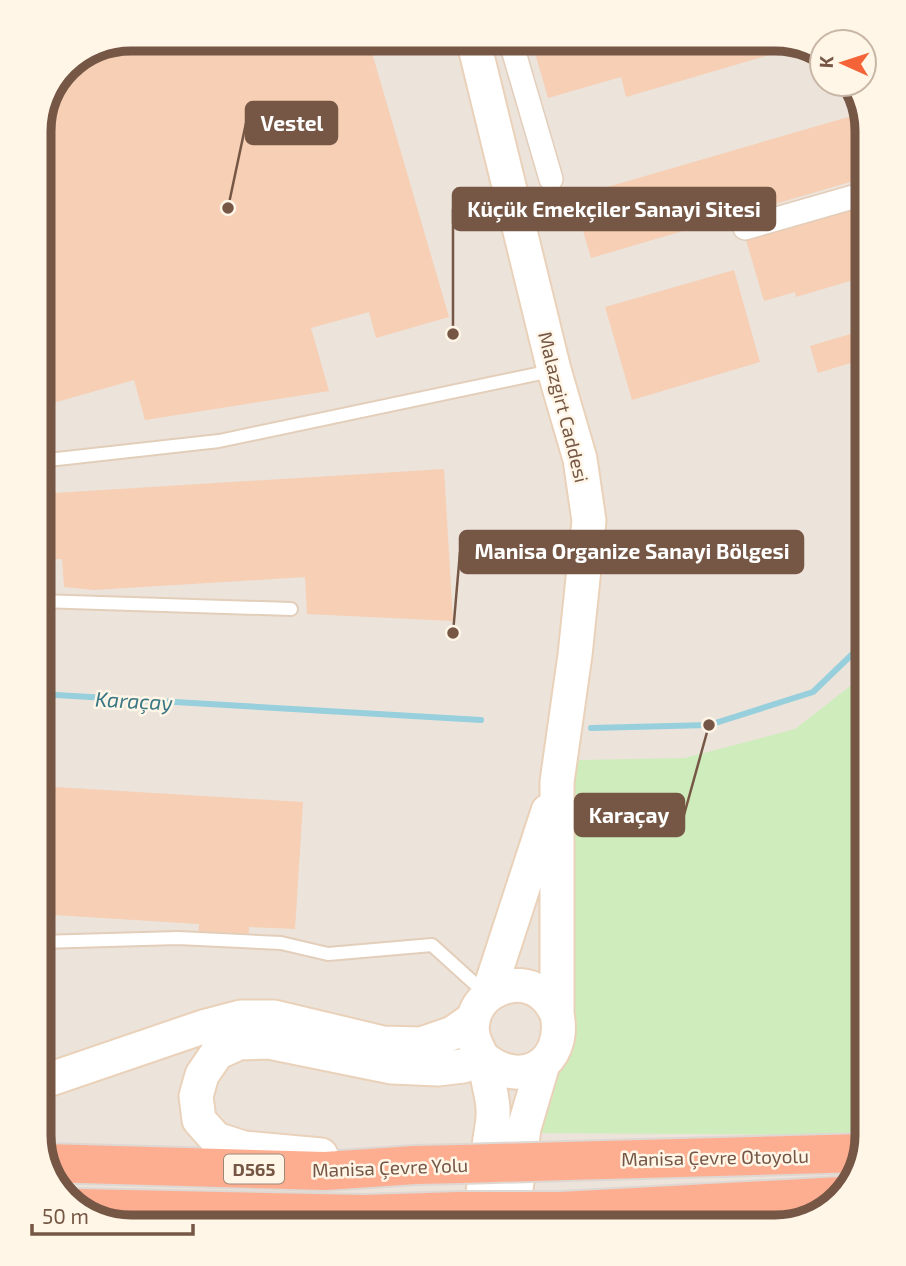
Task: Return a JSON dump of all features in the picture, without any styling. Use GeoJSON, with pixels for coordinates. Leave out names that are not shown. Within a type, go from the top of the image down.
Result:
{"type":"FeatureCollection","features":[{"type":"Feature","properties":{"kind":"highway","name":"Manisa Çevre Otoyolu"},"geometry":{"type":"LineString","coordinates":[[566,1161],[853,1153]]}},
{"type":"Feature","properties":{"kind":"highway","name":"Manisa Çevre Yolu"},"geometry":{"type":"LineString","coordinates":[[56,1163],[325,1171],[415,1164],[566,1161]]}},
{"type":"Feature","properties":{"kind":"highway","name":"D565"},"geometry":{"type":"LineString","coordinates":[[515,1215],[827,1197]]}},
{"type":"Feature","properties":{"kind":"highway","name":"D565"},"geometry":{"type":"LineString","coordinates":[[99,1208],[386,1215]]}},
{"type":"Feature","properties":{"kind":"main road","name":"Malazgirt Caddesi"},"geometry":{"type":"LineString","coordinates":[[476,51],[554,370],[580,459],[589,521],[575,655],[557,782]]}},
{"type":"Feature","properties":{"kind":"main road"},"geometry":{"type":"LineString","coordinates":[[557,782],[558,1042],[543,1064],[518,1073],[505,1072],[482,1057],[475,1046],[472,1032],[557,782]]}},
{"type":"Feature","properties":{"kind":"main road"},"geometry":{"type":"LineString","coordinates":[[51,1079],[203,1027],[241,1017],[274,1017],[383,1043],[421,1044],[453,1033],[500,988],[513,985],[527,986],[540,992],[557,1014]]}},
{"type":"Feature","properties":{"kind":"main road"},"geometry":{"type":"LineString","coordinates":[[415,1164],[244,1148],[216,1139],[199,1120],[196,1097],[202,1076],[217,1053],[239,1043],[269,1042],[392,1067],[438,1069],[463,1066],[482,1057]]}},
{"type":"Feature","properties":{"kind":"main road"},"geometry":{"type":"LineString","coordinates":[[470,1215],[494,1110],[482,1057]]}},
{"type":"Feature","properties":{"kind":"main road"},"geometry":{"type":"LineString","coordinates":[[512,1215],[524,1128],[543,1064]]}},
{"type":"Feature","properties":{"kind":"street"},"geometry":{"type":"LineString","coordinates":[[514,51],[551,179]]}},
{"type":"Feature","properties":{"kind":"street"},"geometry":{"type":"LineString","coordinates":[[744,228],[855,196]]}},
{"type":"Feature","properties":{"kind":"lane"},"geometry":{"type":"LineString","coordinates":[[51,460],[219,442],[554,370]]}},
{"type":"Feature","properties":{"kind":"lane"},"geometry":{"type":"LineString","coordinates":[[51,601],[291,609]]}},
{"type":"Feature","properties":{"kind":"lane"},"geometry":{"type":"LineString","coordinates":[[51,942],[204,939],[281,943],[328,954],[432,945],[481,1007]]}},
{"type":"Feature","properties":{"kind":"shaded area"},"geometry":{"type":"Polygon","coordinates":[[[131,51],[780,51],[808,58],[808,98],[848,98],[855,121],[855,1145],[849,1166],[839,1184],[824,1199],[806,1209],[785,1215],[126,1215],[105,1211],[87,1202],[67,1184],[57,1166],[51,1145],[51,126],[53,110],[64,87],[74,74],[100,57],[131,51]]]}},
{"type":"Feature","properties":{"kind":"green space"},"geometry":{"type":"Polygon","coordinates":[[[855,682],[855,1135],[532,1133],[566,1054],[559,880],[577,760],[685,758],[795,729],[855,682]]]}},
{"type":"Feature","properties":{"kind":"building"},"geometry":{"type":"Polygon","coordinates":[[[371,51],[449,317],[376,338],[369,312],[311,328],[329,391],[145,420],[134,380],[51,404],[51,126],[53,110],[64,87],[74,74],[87,64],[116,52],[371,51]]]}},
{"type":"Feature","properties":{"kind":"building"},"geometry":{"type":"Polygon","coordinates":[[[534,51],[782,51],[626,97],[621,77],[548,98],[534,51]]]}},
{"type":"Feature","properties":{"kind":"building"},"geometry":{"type":"Polygon","coordinates":[[[854,115],[855,181],[591,258],[573,197],[854,115]]]}},
{"type":"Feature","properties":{"kind":"building"},"geometry":{"type":"Polygon","coordinates":[[[855,208],[855,280],[796,297],[795,292],[764,301],[746,240],[855,208]]]}},
{"type":"Feature","properties":{"kind":"building"},"geometry":{"type":"Polygon","coordinates":[[[734,270],[760,362],[632,400],[605,307],[734,270]]]}},
{"type":"Feature","properties":{"kind":"building"},"geometry":{"type":"Polygon","coordinates":[[[855,333],[855,362],[818,373],[810,346],[855,333]]]}},
{"type":"Feature","properties":{"kind":"building"},"geometry":{"type":"Polygon","coordinates":[[[444,469],[453,621],[307,614],[305,577],[94,590],[64,587],[62,559],[51,559],[51,493],[444,469]]]}},
{"type":"Feature","properties":{"kind":"building"},"geometry":{"type":"Polygon","coordinates":[[[51,787],[303,802],[295,929],[249,927],[248,947],[198,944],[199,924],[51,915],[51,787]]]}},
{"type":"Feature","properties":{"kind":"waterway","name":"Karaçay"},"geometry":{"type":"LineString","coordinates":[[591,728],[709,725],[813,692],[855,652]]}},
{"type":"Feature","properties":{"kind":"waterway","name":"Karaçay"},"geometry":{"type":"LineString","coordinates":[[51,695],[481,720]]}},
{"type":"Feature","properties":{"kind":"place","name":"Vestel"},"geometry":{"type":"Point","coordinates":[228,208]}},
{"type":"Feature","properties":{"kind":"place","name":"Küçük Emekçiler Sanayi Sitesi"},"geometry":{"type":"Point","coordinates":[453,334]}},
{"type":"Feature","properties":{"kind":"place","name":"Manisa Organize Sanayi Bölgesi"},"geometry":{"type":"Point","coordinates":[453,633]}},
{"type":"Feature","properties":{"kind":"place","name":"Karaçay"},"geometry":{"type":"Point","coordinates":[709,725]}}]}
